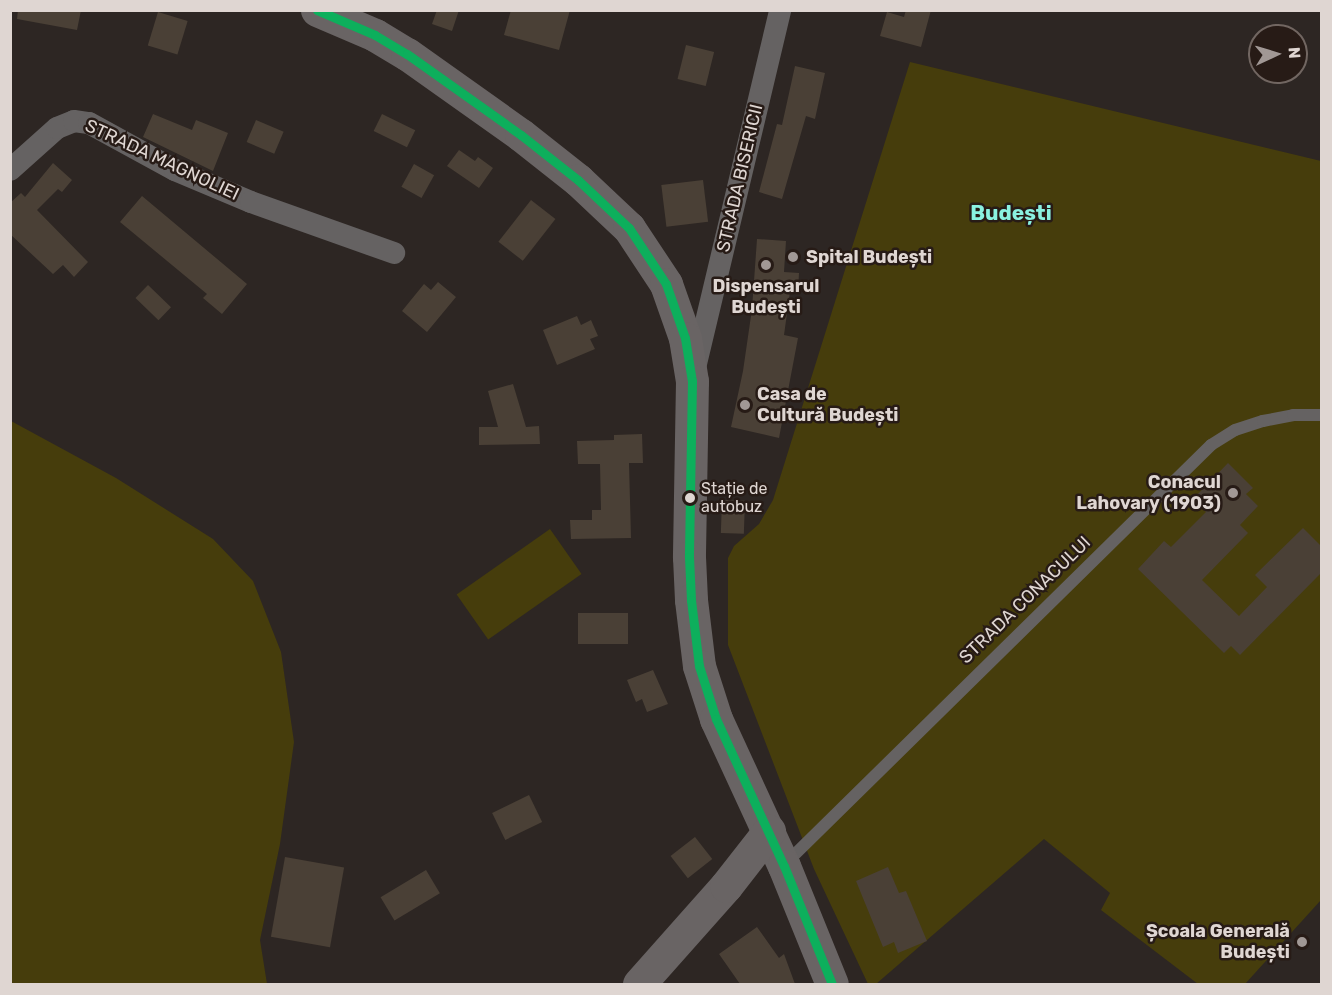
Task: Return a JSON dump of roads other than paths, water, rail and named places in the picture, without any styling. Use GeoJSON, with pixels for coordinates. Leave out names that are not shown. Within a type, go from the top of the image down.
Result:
{"type":"FeatureCollection","features":[{"type":"Feature","properties":{"kind":"main road"},"geometry":{"type":"LineString","coordinates":[[317,10],[366,31],[407,54],[521,135],[607,205],[629,228],[666,284],[685,338],[692,381],[689,557],[698,656],[716,719],[784,866],[832,984]]}},
{"type":"Feature","properties":{"kind":"main road"},"geometry":{"type":"LineString","coordinates":[[639,984],[726,886],[768,831]]}},
{"type":"Feature","properties":{"kind":"street","name":"STRADA BISERICII"},"geometry":{"type":"LineString","coordinates":[[692,381],[780,10]]}},
{"type":"Feature","properties":{"kind":"street","name":"STRADA MAGNOLIEI"},"geometry":{"type":"LineString","coordinates":[[10,170],[57,128],[74,121],[89,123],[175,170],[251,202],[394,253]]}},
{"type":"Feature","properties":{"kind":"lane","name":"STRADA CONACULUI"},"geometry":{"type":"LineString","coordinates":[[784,866],[798,848],[1211,445],[1236,430],[1263,421],[1293,415],[1322,415]]}},
{"type":"Feature","properties":{"kind":"place","name":"Spital Budești"},"geometry":{"type":"Point","coordinates":[793,257]}},
{"type":"Feature","properties":{"kind":"place","name":"Dispensarul Budești"},"geometry":{"type":"Point","coordinates":[766,265]}},
{"type":"Feature","properties":{"kind":"place","name":"Casa de Cultură Budești"},"geometry":{"type":"Point","coordinates":[745,405]}},
{"type":"Feature","properties":{"kind":"place","name":"Conacul Lahovary (1903)"},"geometry":{"type":"Point","coordinates":[1233,493]}},
{"type":"Feature","properties":{"kind":"place","name":"Stație de autobuz"},"geometry":{"type":"Point","coordinates":[690,498]}},
{"type":"Feature","properties":{"kind":"place","name":"Școala Generală Budești"},"geometry":{"type":"Point","coordinates":[1302,942]}},
{"type":"Feature","properties":{"kind":"district","name":"Budești"},"geometry":{"type":"Point","coordinates":[1011,213]}}]}
